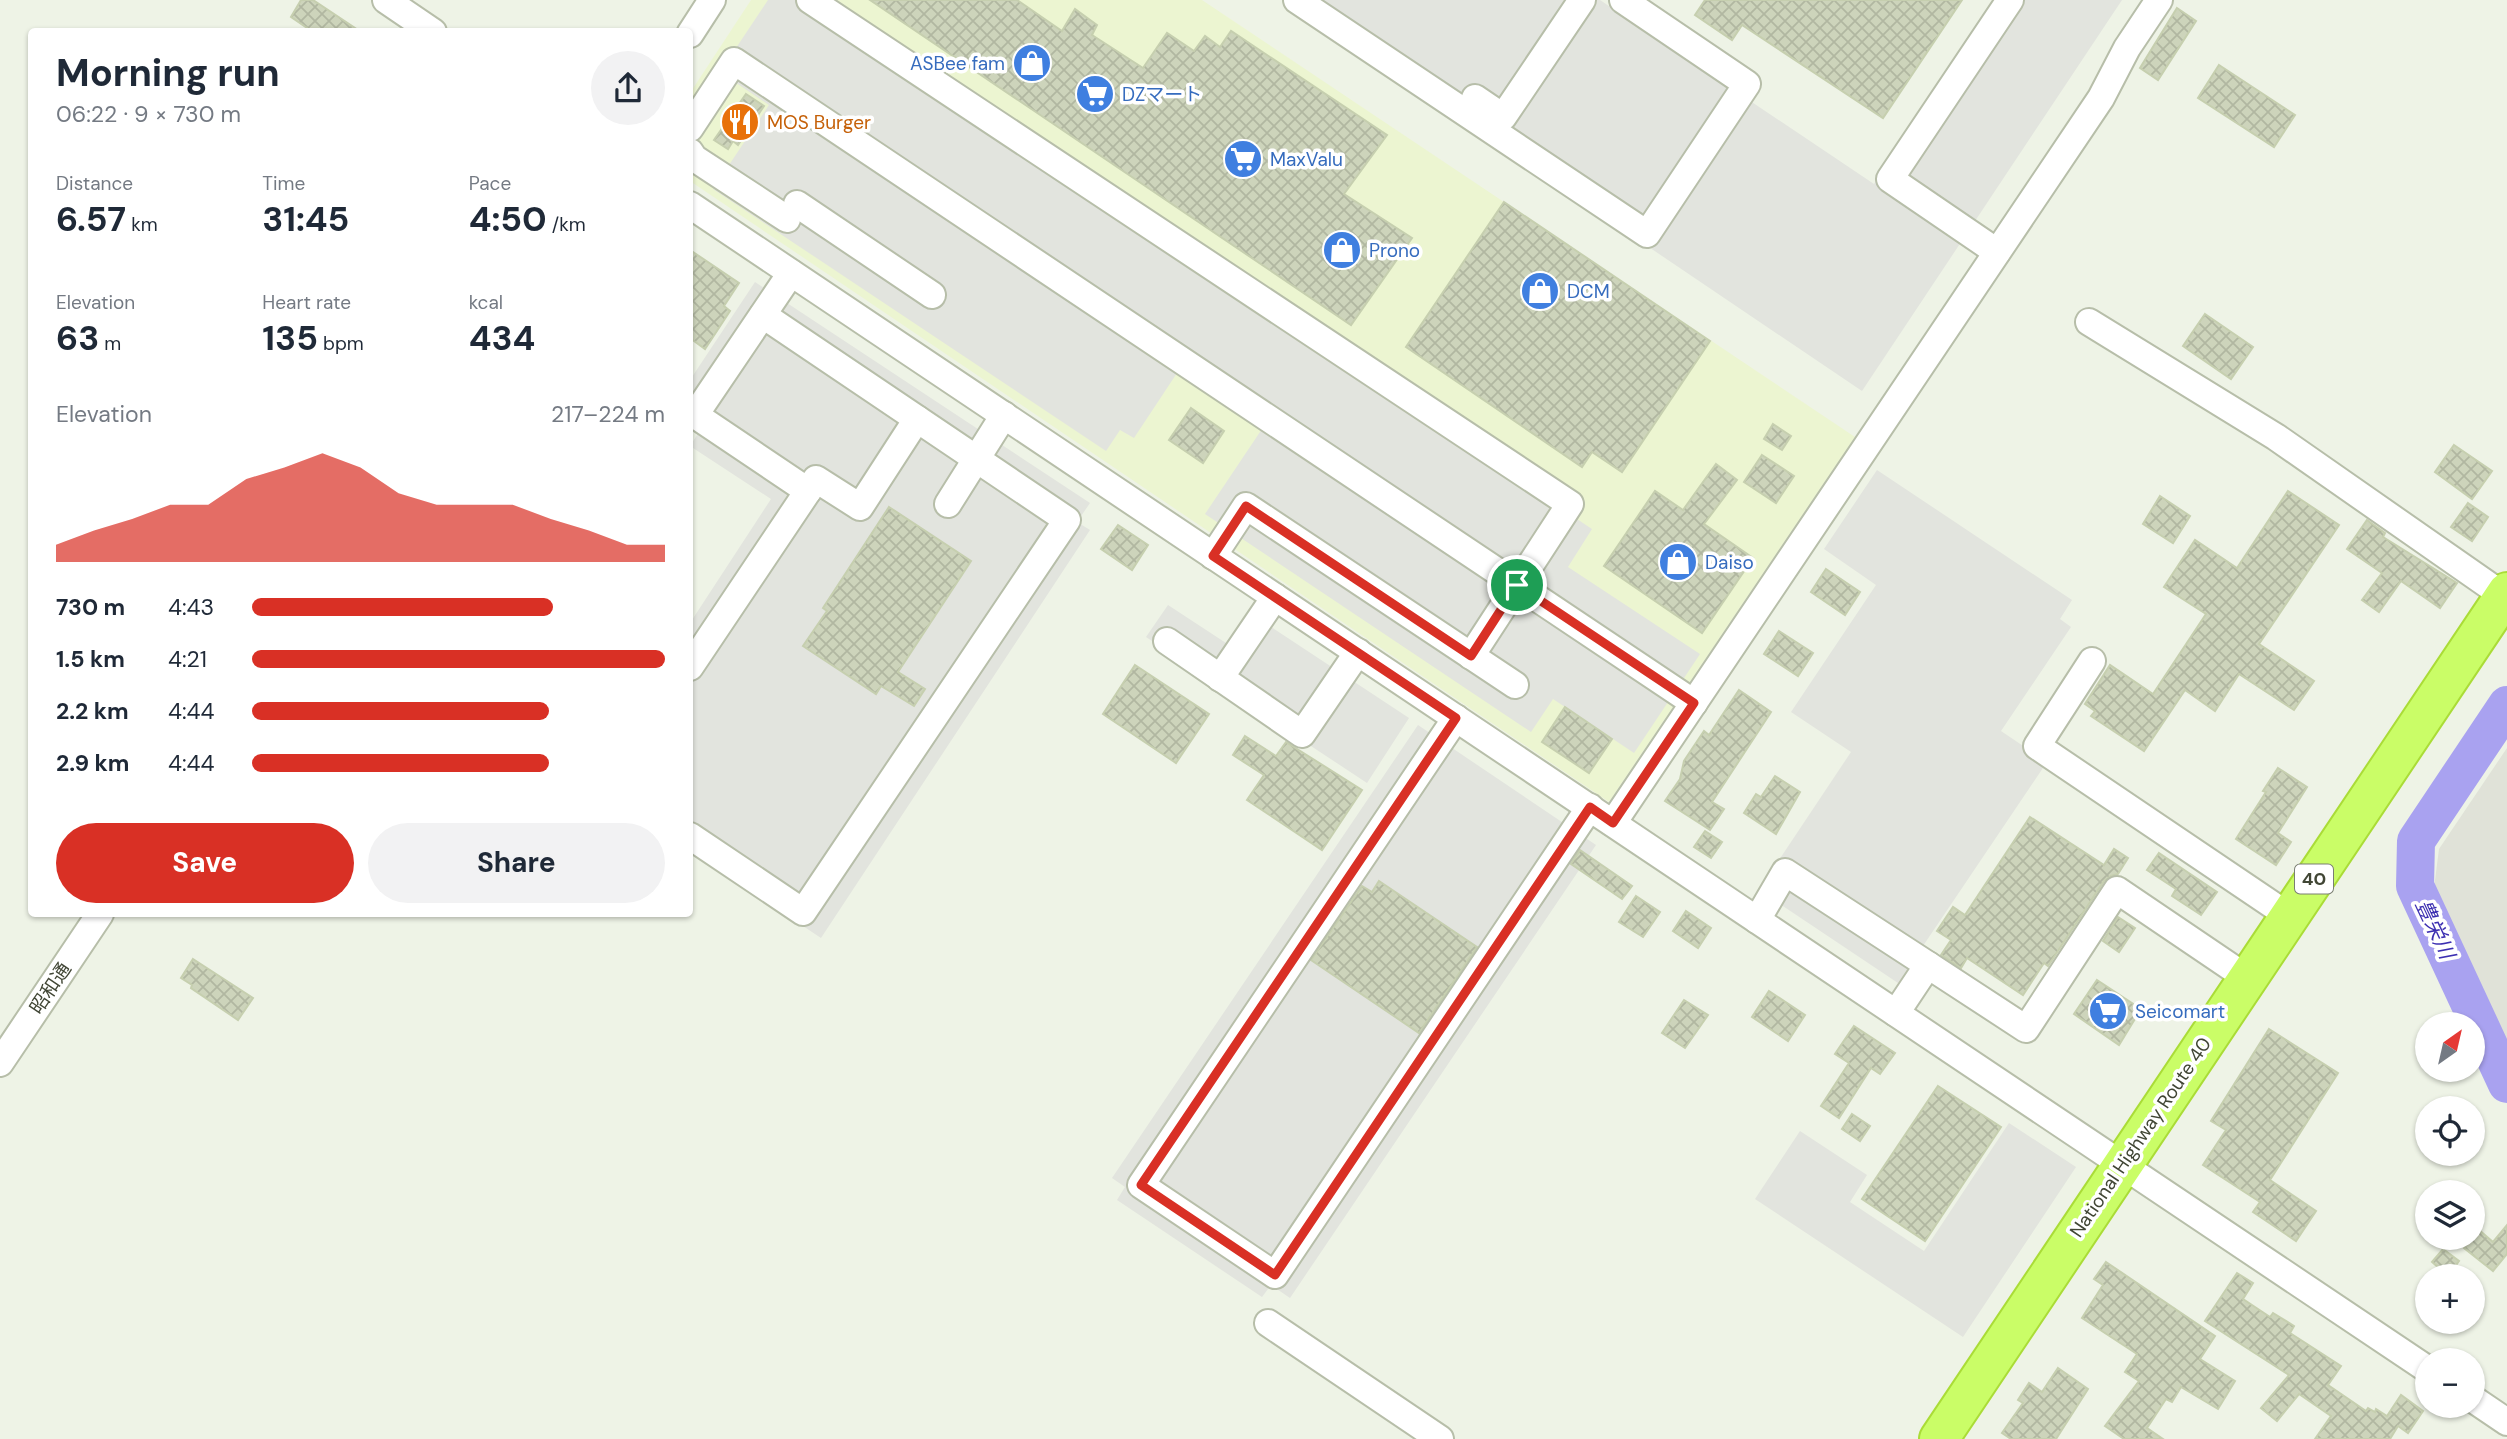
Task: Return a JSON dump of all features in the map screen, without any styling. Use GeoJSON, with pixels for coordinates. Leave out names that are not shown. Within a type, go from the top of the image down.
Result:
{"type":"FeatureCollection","features":[{"type":"Feature","properties":{"kind":"highway","name":"National Highway Route 40"},"geometry":{"type":"LineString","coordinates":[[1939,1439],[2506,594]]}},
{"type":"Feature","properties":{"kind":"street"},"geometry":{"type":"LineString","coordinates":[[386,0],[424,17]]}},
{"type":"Feature","properties":{"kind":"street"},"geometry":{"type":"LineString","coordinates":[[693,29],[712,0]]}},
{"type":"Feature","properties":{"kind":"street"},"geometry":{"type":"LineString","coordinates":[[810,0],[1570,504],[1471,656]]}},
{"type":"Feature","properties":{"kind":"street"},"geometry":{"type":"LineString","coordinates":[[1297,0],[1647,234],[1747,84],[1623,0]]}},
{"type":"Feature","properties":{"kind":"street"},"geometry":{"type":"LineString","coordinates":[[1328,0],[1503,117],[1581,0]]}},
{"type":"Feature","properties":{"kind":"street"},"geometry":{"type":"LineString","coordinates":[[1997,252],[1890,178],[2010,0]]}},
{"type":"Feature","properties":{"kind":"street"},"geometry":{"type":"LineString","coordinates":[[1613,823],[2101,98],[2127,47],[2159,0]]}},
{"type":"Feature","properties":{"kind":"street"},"geometry":{"type":"LineString","coordinates":[[693,123],[734,61],[1694,703]]}},
{"type":"Feature","properties":{"kind":"street"},"geometry":{"type":"LineString","coordinates":[[693,156],[792,211],[932,295]]}},
{"type":"Feature","properties":{"kind":"street"},"geometry":{"type":"LineString","coordinates":[[693,207],[2415,1361]]}},
{"type":"Feature","properties":{"kind":"street"},"geometry":{"type":"LineString","coordinates":[[791,273],[695,415],[808,491]]}},
{"type":"Feature","properties":{"kind":"street"},"geometry":{"type":"LineString","coordinates":[[693,838],[803,912],[1067,520],[763,315]]}},
{"type":"Feature","properties":{"kind":"street"},"geometry":{"type":"LineString","coordinates":[[2089,322],[2276,436],[2506,594]]}},
{"type":"Feature","properties":{"kind":"street"},"geometry":{"type":"LineString","coordinates":[[947,504],[1004,415]]}},
{"type":"Feature","properties":{"kind":"street"},"geometry":{"type":"LineString","coordinates":[[693,663],[816,479],[860,508],[917,419]]}},
{"type":"Feature","properties":{"kind":"street"},"geometry":{"type":"LineString","coordinates":[[1213,556],[1246,506],[1515,685]]}},
{"type":"Feature","properties":{"kind":"street"},"geometry":{"type":"LineString","coordinates":[[1220,678],[1275,597]]}},
{"type":"Feature","properties":{"kind":"street"},"geometry":{"type":"LineString","coordinates":[[1167,641],[1302,734],[1358,652]]}},
{"type":"Feature","properties":{"kind":"street"},"geometry":{"type":"LineString","coordinates":[[2092,661],[2038,746],[2289,916]]}},
{"type":"Feature","properties":{"kind":"street"},"geometry":{"type":"LineString","coordinates":[[1456,718],[1141,1185],[1275,1275],[1590,807]]}},
{"type":"Feature","properties":{"kind":"street"},"geometry":{"type":"LineString","coordinates":[[1757,920],[1786,872],[2026,1028],[2118,890],[2247,978]]}},
{"type":"Feature","properties":{"kind":"street","name":"昭和通"},"geometry":{"type":"LineString","coordinates":[[0,1063],[98,917]]}},
{"type":"Feature","properties":{"kind":"street"},"geometry":{"type":"LineString","coordinates":[[1896,1013],[1928,965]]}},
{"type":"Feature","properties":{"kind":"street"},"geometry":{"type":"LineString","coordinates":[[1268,1323],[1440,1439]]}},
{"type":"Feature","properties":{"kind":"street"},"geometry":{"type":"LineString","coordinates":[[2485,1407],[2507,1422]]}},
{"type":"Feature","properties":{"kind":"shaded area"},"geometry":{"type":"Polygon","coordinates":[[[751,0],[1202,0],[1855,437],[1609,802],[693,183],[693,88],[751,0]]]}},
{"type":"Feature","properties":{"kind":"shaded area"},"geometry":{"type":"Polygon","coordinates":[[[768,0],[799,0],[1592,529],[1568,567],[1700,654],[1634,753],[1553,699],[1531,732],[1205,514],[1262,429],[1177,373],[1134,438],[1120,430],[1106,451],[713,189],[769,105],[720,72],[768,0]]]}},
{"type":"Feature","properties":{"kind":"shaded area"},"geometry":{"type":"Polygon","coordinates":[[[1283,0],[1600,0],[1874,184],[1997,0],[2122,0],[1862,391],[1283,0]]]}},
{"type":"Feature","properties":{"kind":"shaded area"},"geometry":{"type":"Polygon","coordinates":[[[755,282],[1090,503],[1077,522],[1090,530],[821,938],[693,853],[693,618],[771,499],[693,448],[693,441],[706,421],[693,412],[693,375],[755,282]]]}},
{"type":"Feature","properties":{"kind":"shaded area"},"geometry":{"type":"Polygon","coordinates":[[[1877,470],[2072,600],[2060,619],[2071,627],[2001,731],[2047,762],[1898,983],[1759,890],[1851,752],[1791,712],[1876,585],[1824,549],[1877,470]]]}},
{"type":"Feature","properties":{"kind":"shaded area"},"geometry":{"type":"Polygon","coordinates":[[[1168,605],[1229,645],[1250,613],[1409,718],[1367,783],[1146,637],[1168,605]]]}},
{"type":"Feature","properties":{"kind":"shaded area"},"geometry":{"type":"Polygon","coordinates":[[[1418,725],[1596,845],[1290,1298],[1271,1285],[1262,1297],[1117,1200],[1125,1187],[1112,1178],[1418,725]]]}},
{"type":"Feature","properties":{"kind":"shaded area"},"geometry":{"type":"Polygon","coordinates":[[[2507,748],[2507,1048],[2434,888],[2439,849],[2507,748]]]}},
{"type":"Feature","properties":{"kind":"shaded area"},"geometry":{"type":"Polygon","coordinates":[[[2009,1123],[2076,1167],[1963,1337],[1755,1199],[1800,1131],[1867,1175],[1850,1202],[1924,1251],[2009,1123]]]}},
{"type":"Feature","properties":{"kind":"building"},"geometry":{"type":"Polygon","coordinates":[[[301,0],[313,0],[355,28],[307,28],[291,17],[301,0]]]}},
{"type":"Feature","properties":{"kind":"building"},"geometry":{"type":"Polygon","coordinates":[[[870,0],[1017,0],[1062,31],[1075,9],[1097,25],[1092,35],[1143,68],[1167,33],[1194,51],[1205,36],[1220,47],[1231,31],[1387,135],[1344,194],[1412,238],[1351,325],[870,0]]]}},
{"type":"Feature","properties":{"kind":"building"},"geometry":{"type":"Polygon","coordinates":[[[1705,0],[1962,0],[1883,118],[1742,25],[1732,40],[1695,15],[1705,0]]]}},
{"type":"Feature","properties":{"kind":"building"},"geometry":{"type":"Polygon","coordinates":[[[2177,8],[2196,21],[2158,80],[2140,68],[2177,8]]]}},
{"type":"Feature","properties":{"kind":"building"},"geometry":{"type":"Polygon","coordinates":[[[2219,65],[2295,115],[2274,147],[2198,98],[2219,65]]]}},
{"type":"Feature","properties":{"kind":"building"},"geometry":{"type":"Polygon","coordinates":[[[746,94],[764,106],[738,145],[733,141],[728,149],[714,140],[746,94]]]}},
{"type":"Feature","properties":{"kind":"building","name":"DCM"},"geometry":{"type":"Polygon","coordinates":[[[1504,202],[1710,341],[1622,472],[1592,452],[1582,467],[1406,347],[1504,202]]]}},
{"type":"Feature","properties":{"kind":"building"},"geometry":{"type":"Polygon","coordinates":[[[693,252],[739,283],[724,306],[730,311],[705,349],[693,340],[693,252]]]}},
{"type":"Feature","properties":{"kind":"building"},"geometry":{"type":"Polygon","coordinates":[[[2205,314],[2253,347],[2231,379],[2183,346],[2205,314]]]}},
{"type":"Feature","properties":{"kind":"building"},"geometry":{"type":"Polygon","coordinates":[[[1191,408],[1224,431],[1203,463],[1169,440],[1191,408]]]}},
{"type":"Feature","properties":{"kind":"building"},"geometry":{"type":"Polygon","coordinates":[[[1773,424],[1791,436],[1782,450],[1764,439],[1773,424]]]}},
{"type":"Feature","properties":{"kind":"building"},"geometry":{"type":"Polygon","coordinates":[[[2454,445],[2492,471],[2472,499],[2435,472],[2454,445]]]}},
{"type":"Feature","properties":{"kind":"building"},"geometry":{"type":"Polygon","coordinates":[[[1762,455],[1794,476],[1776,503],[1744,482],[1762,455]]]}},
{"type":"Feature","properties":{"kind":"building","name":"Daiso"},"geometry":{"type":"Polygon","coordinates":[[[1716,464],[1737,480],[1704,524],[1753,558],[1702,633],[1604,566],[1655,491],[1683,510],[1716,464]]]}},
{"type":"Feature","properties":{"kind":"building"},"geometry":{"type":"Polygon","coordinates":[[[2288,491],[2339,525],[2259,644],[2314,681],[2294,710],[2239,674],[2215,711],[2185,690],[2144,751],[2091,716],[2095,711],[2085,704],[2110,665],[2153,694],[2206,614],[2164,587],[2195,540],[2237,568],[2288,491]]]}},
{"type":"Feature","properties":{"kind":"building"},"geometry":{"type":"Polygon","coordinates":[[[2160,496],[2190,516],[2173,543],[2143,524],[2160,496]]]}},
{"type":"Feature","properties":{"kind":"building"},"geometry":{"type":"Polygon","coordinates":[[[2468,503],[2488,517],[2472,541],[2451,527],[2468,503]]]}},
{"type":"Feature","properties":{"kind":"building"},"geometry":{"type":"Polygon","coordinates":[[[889,507],[971,561],[898,672],[925,689],[914,706],[881,686],[876,694],[803,646],[827,611],[823,608],[889,507]]]}},
{"type":"Feature","properties":{"kind":"building"},"geometry":{"type":"Polygon","coordinates":[[[2367,520],[2385,533],[2383,537],[2457,583],[2440,608],[2401,581],[2379,612],[2362,600],[2382,573],[2347,549],[2367,520]]]}},
{"type":"Feature","properties":{"kind":"building"},"geometry":{"type":"Polygon","coordinates":[[[1118,525],[1148,545],[1132,570],[1101,549],[1118,525]]]}},
{"type":"Feature","properties":{"kind":"building"},"geometry":{"type":"Polygon","coordinates":[[[1826,569],[1860,592],[1845,615],[1811,592],[1826,569]]]}},
{"type":"Feature","properties":{"kind":"building"},"geometry":{"type":"Polygon","coordinates":[[[1779,631],[1813,653],[1798,676],[1764,654],[1779,631]]]}},
{"type":"Feature","properties":{"kind":"building"},"geometry":{"type":"Polygon","coordinates":[[[1135,665],[1209,714],[1176,763],[1103,714],[1135,665]]]}},
{"type":"Feature","properties":{"kind":"building"},"geometry":{"type":"Polygon","coordinates":[[[1739,690],[1771,712],[1712,802],[1724,809],[1710,830],[1665,801],[1680,779],[1684,761],[1704,731],[1709,735],[1739,690]]]}},
{"type":"Feature","properties":{"kind":"building"},"geometry":{"type":"Polygon","coordinates":[[[1565,707],[1612,739],[1589,773],[1542,742],[1565,707]]]}},
{"type":"Feature","properties":{"kind":"building"},"geometry":{"type":"Polygon","coordinates":[[[1245,736],[1276,756],[1286,742],[1362,790],[1322,850],[1247,800],[1264,775],[1233,755],[1245,736]]]}},
{"type":"Feature","properties":{"kind":"building"},"geometry":{"type":"Polygon","coordinates":[[[2278,768],[2307,787],[2278,833],[2291,842],[2276,865],[2236,839],[2278,768]]]}},
{"type":"Feature","properties":{"kind":"building"},"geometry":{"type":"Polygon","coordinates":[[[1775,776],[1800,792],[1776,834],[1744,813],[1756,794],[1761,797],[1775,776]]]}},
{"type":"Feature","properties":{"kind":"building"},"geometry":{"type":"Polygon","coordinates":[[[2030,817],[2104,865],[2114,849],[2128,858],[2118,874],[2104,881],[2048,966],[2044,963],[2023,995],[1967,958],[1961,968],[1941,955],[1951,940],[1937,931],[1953,907],[1965,915],[2030,817]]]}},
{"type":"Feature","properties":{"kind":"building"},"geometry":{"type":"Polygon","coordinates":[[[1705,831],[1722,842],[1711,858],[1694,847],[1705,831]]]}},
{"type":"Feature","properties":{"kind":"building"},"geometry":{"type":"Polygon","coordinates":[[[1580,850],[1632,886],[1622,899],[1571,864],[1580,850]]]}},
{"type":"Feature","properties":{"kind":"building"},"geometry":{"type":"Polygon","coordinates":[[[2159,853],[2217,892],[2201,915],[2172,896],[2176,889],[2147,870],[2159,853]]]}},
{"type":"Feature","properties":{"kind":"building"},"geometry":{"type":"Polygon","coordinates":[[[1379,881],[1477,947],[1419,1033],[1311,960],[1362,886],[1372,892],[1379,881]]]}},
{"type":"Feature","properties":{"kind":"building"},"geometry":{"type":"Polygon","coordinates":[[[1636,896],[1660,912],[1643,937],[1619,922],[1636,896]]]}},
{"type":"Feature","properties":{"kind":"building"},"geometry":{"type":"Polygon","coordinates":[[[1686,911],[1711,928],[1698,948],[1673,931],[1686,911]]]}},
{"type":"Feature","properties":{"kind":"building"},"geometry":{"type":"Polygon","coordinates":[[[2118,917],[2135,928],[2119,952],[2103,941],[2118,917]]]}},
{"type":"Feature","properties":{"kind":"building"},"geometry":{"type":"Polygon","coordinates":[[[193,959],[253,998],[238,1020],[191,988],[192,985],[181,978],[193,959]]]}},
{"type":"Feature","properties":{"kind":"building","name":"Seicomart"},"geometry":{"type":"Polygon","coordinates":[[[2097,980],[2141,1009],[2119,1045],[2074,1014],[2097,980]]]}},
{"type":"Feature","properties":{"kind":"building"},"geometry":{"type":"Polygon","coordinates":[[[1769,991],[1805,1015],[1788,1041],[1752,1017],[1769,991]]]}},
{"type":"Feature","properties":{"kind":"building"},"geometry":{"type":"Polygon","coordinates":[[[1684,1000],[1708,1015],[1685,1048],[1662,1033],[1684,1000]]]}},
{"type":"Feature","properties":{"kind":"building"},"geometry":{"type":"Polygon","coordinates":[[[1854,1026],[1895,1053],[1880,1074],[1871,1068],[1839,1118],[1821,1106],[1849,1063],[1835,1054],[1854,1026]]]}},
{"type":"Feature","properties":{"kind":"building"},"geometry":{"type":"Polygon","coordinates":[[[2269,1029],[2338,1073],[2270,1180],[2316,1211],[2296,1241],[2253,1212],[2260,1202],[2203,1165],[2226,1130],[2211,1121],[2269,1029]]]}},
{"type":"Feature","properties":{"kind":"building"},"geometry":{"type":"Polygon","coordinates":[[[1938,1086],[2001,1127],[1925,1241],[1862,1199],[1938,1086]]]}},
{"type":"Feature","properties":{"kind":"building"},"geometry":{"type":"Polygon","coordinates":[[[1852,1114],[1870,1126],[1860,1141],[1842,1129],[1852,1114]]]}},
{"type":"Feature","properties":{"kind":"building"},"geometry":{"type":"Polygon","coordinates":[[[2507,1225],[2507,1254],[2493,1271],[2467,1250],[2485,1250],[2485,1235],[2493,1242],[2507,1225]]]}},
{"type":"Feature","properties":{"kind":"building"},"geometry":{"type":"Polygon","coordinates":[[[2442,1250],[2459,1261],[2457,1264],[2432,1262],[2442,1250]]]}},
{"type":"Feature","properties":{"kind":"building"},"geometry":{"type":"Polygon","coordinates":[[[2106,1262],[2215,1336],[2200,1359],[2235,1381],[2218,1409],[2181,1387],[2172,1402],[2166,1399],[2147,1428],[2163,1439],[2124,1439],[2105,1426],[2139,1381],[2125,1372],[2137,1354],[2082,1318],[2103,1285],[2094,1279],[2106,1262]]]}},
{"type":"Feature","properties":{"kind":"building"},"geometry":{"type":"Polygon","coordinates":[[[2237,1273],[2253,1283],[2243,1299],[2270,1317],[2273,1313],[2294,1326],[2290,1333],[2341,1366],[2328,1385],[2366,1411],[2368,1408],[2375,1412],[2376,1409],[2387,1416],[2401,1395],[2415,1405],[2415,1418],[2418,1418],[2408,1433],[2398,1426],[2390,1439],[2315,1439],[2331,1416],[2299,1394],[2277,1421],[2261,1408],[2289,1375],[2205,1321],[2237,1273]]]}},
{"type":"Feature","properties":{"kind":"building"},"geometry":{"type":"Polygon","coordinates":[[[2058,1368],[2088,1389],[2056,1439],[2011,1439],[2002,1433],[2023,1403],[2018,1400],[2029,1383],[2042,1392],[2058,1368]]]}},
{"type":"Feature","properties":{"kind":"waterway","name":"豊栄川"},"geometry":{"type":"LineString","coordinates":[[2507,705],[2416,841],[2415,886],[2507,1084]]}},
{"type":"Feature","properties":{"kind":"place","name":"ASBee fam"},"geometry":{"type":"Point","coordinates":[1032,63]}},
{"type":"Feature","properties":{"kind":"place","name":"DZマート"},"geometry":{"type":"Point","coordinates":[1095,94]}},
{"type":"Feature","properties":{"kind":"place","name":"MOS Burger"},"geometry":{"type":"Point","coordinates":[740,122]}},
{"type":"Feature","properties":{"kind":"place","name":"MaxValu"},"geometry":{"type":"Point","coordinates":[1243,159]}},
{"type":"Feature","properties":{"kind":"place","name":"Prono"},"geometry":{"type":"Point","coordinates":[1342,250]}},
{"type":"Feature","properties":{"kind":"place","name":"DCM"},"geometry":{"type":"Point","coordinates":[1540,291]}},
{"type":"Feature","properties":{"kind":"place","name":"Daiso"},"geometry":{"type":"Point","coordinates":[1678,562]}},
{"type":"Feature","properties":{"kind":"place","name":"Seicomart"},"geometry":{"type":"Point","coordinates":[2108,1011]}},
{"type":"Feature","properties":{"kind":"route"},"geometry":{"type":"LineString","coordinates":[[1246,506],[1471,656],[1517,585],[1694,703],[1613,823],[1590,807],[1275,1275],[1141,1185],[1456,718],[1213,556],[1246,506]]}}]}
